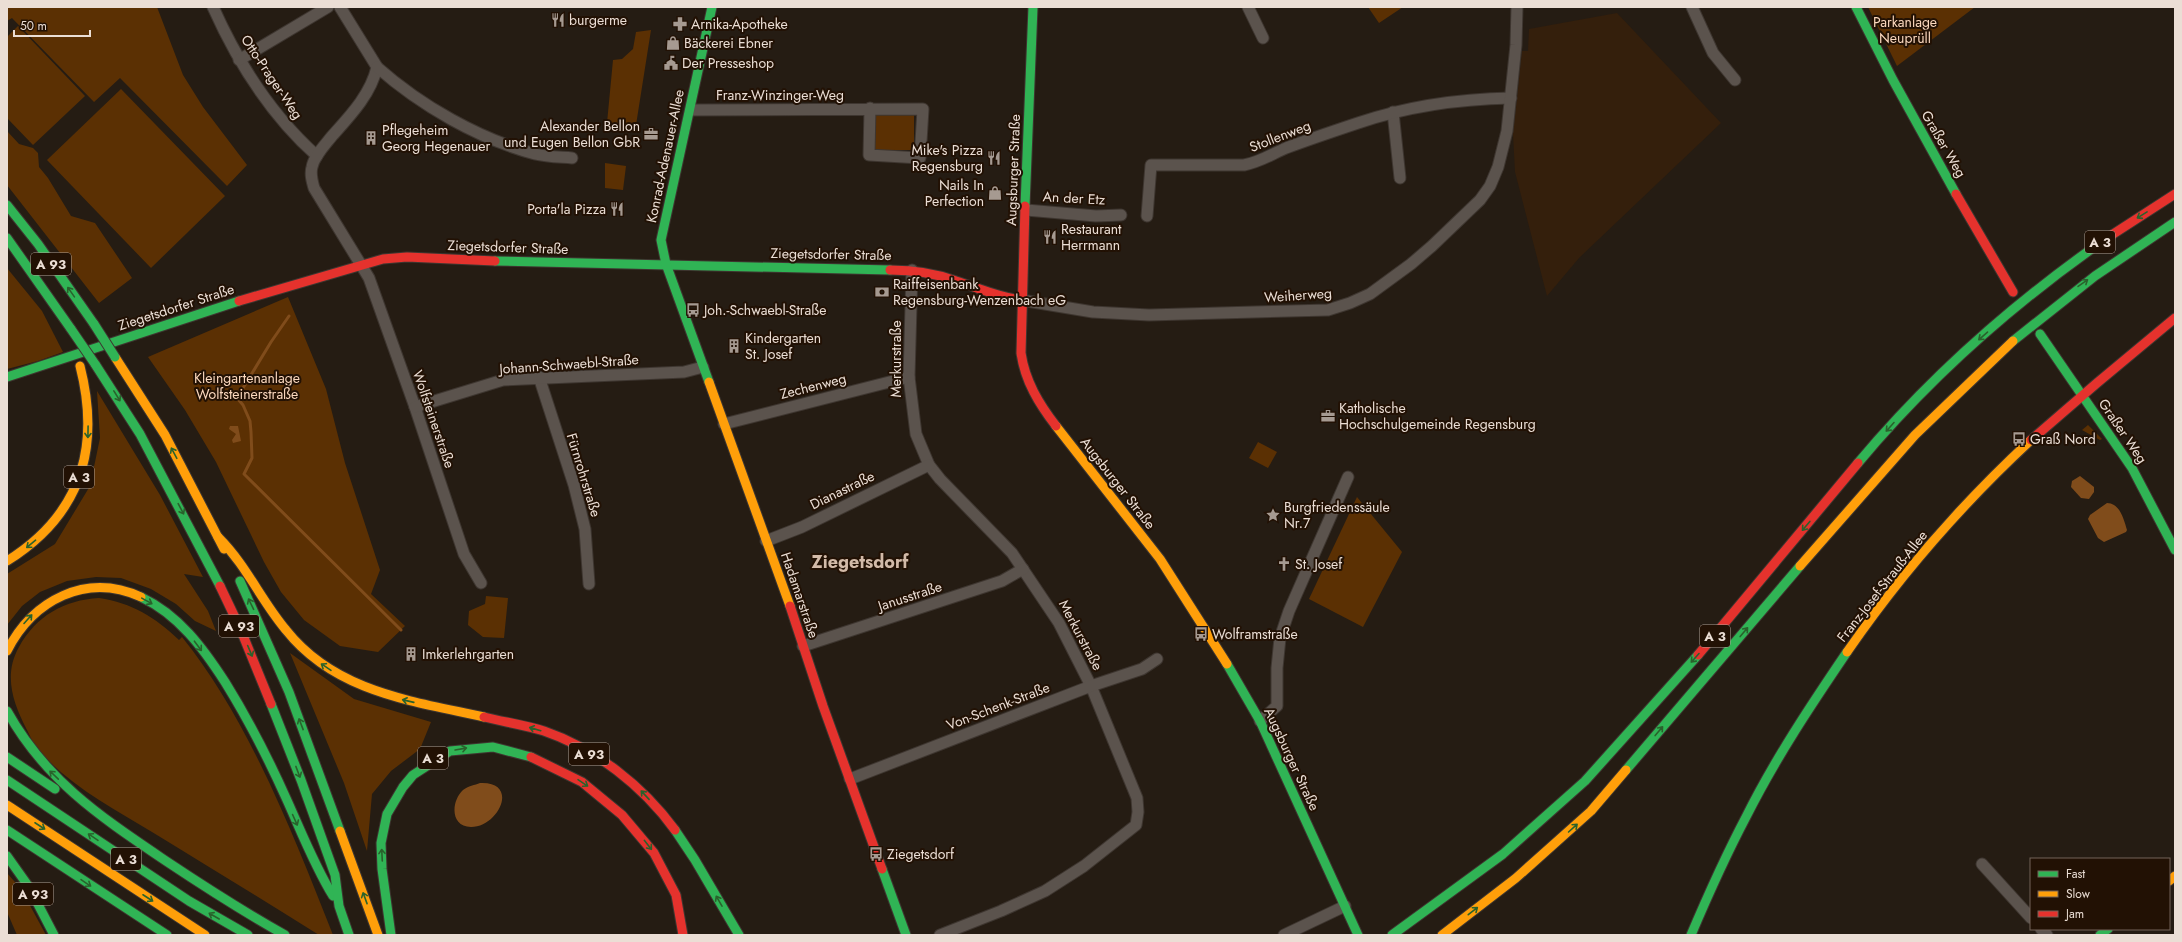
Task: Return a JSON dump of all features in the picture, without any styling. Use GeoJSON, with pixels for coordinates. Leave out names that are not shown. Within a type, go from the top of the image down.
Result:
{"type":"FeatureCollection","features":[{"type":"Feature","properties":{"kind":"main road","name":"Konrad-Adenauer-Allee"},"geometry":{"type":"LineString","coordinates":[[666,264],[661,240],[691,110],[701,51],[712,7]]}},
{"type":"Feature","properties":{"kind":"main road","name":"Augsburger Straße"},"geometry":{"type":"LineString","coordinates":[[1033,7],[1026,210],[1021,300],[1021,363],[1032,391],[1042,409],[1160,559],[1207,631],[1260,721],[1358,935]]}},
{"type":"Feature","properties":{"kind":"main road","name":"Graßer Weg"},"geometry":{"type":"LineString","coordinates":[[1856,7],[1879,56],[1927,144],[2013,292]]}},
{"type":"Feature","properties":{"kind":"main road","name":"A 3"},"geometry":{"type":"LineString","coordinates":[[1392,935],[1503,854],[1585,781],[1725,625],[1867,453],[1902,414],[1968,348],[2054,276],[2118,230],[2175,194]]}},
{"type":"Feature","properties":{"kind":"main road","name":"A 93"},"geometry":{"type":"LineString","coordinates":[[7,205],[38,244],[94,324],[165,435],[218,537],[255,612],[289,692],[378,935]]}},
{"type":"Feature","properties":{"kind":"main road","name":"A 3"},"geometry":{"type":"LineString","coordinates":[[1442,935],[1516,878],[1591,811],[1882,471],[1948,401],[2008,344],[2070,292],[2175,222]]}},
{"type":"Feature","properties":{"kind":"main road","name":"A 93"},"geometry":{"type":"LineString","coordinates":[[7,238],[95,364],[151,454],[205,554],[240,628],[303,787],[335,875],[339,906],[349,935]]}},
{"type":"Feature","properties":{"kind":"main road","name":"Ziegetsdorfer Straße"},"geometry":{"type":"LineString","coordinates":[[7,377],[51,364],[279,288],[361,264],[407,256],[531,263],[666,264],[912,270],[949,279],[999,297],[1021,300]]}},
{"type":"Feature","properties":{"kind":"main road","name":"Hadamarstraße"},"geometry":{"type":"LineString","coordinates":[[666,264],[906,935]]}},
{"type":"Feature","properties":{"kind":"main road","name":"Franz-Josef-Strauß-Allee"},"geometry":{"type":"LineString","coordinates":[[1691,935],[1726,852],[1780,753],[1823,684],[1885,601],[1974,498],[2082,395],[2175,318]]}},
{"type":"Feature","properties":{"kind":"main road","name":"A 3"},"geometry":{"type":"LineString","coordinates":[[7,561],[29,546],[53,521],[74,489],[84,464],[88,438],[89,402],[71,329]]}},
{"type":"Feature","properties":{"kind":"main road","name":"Graßer Weg"},"geometry":{"type":"LineString","coordinates":[[2040,334],[2132,468],[2175,550]]}},
{"type":"Feature","properties":{"kind":"main road","name":"A 93"},"geometry":{"type":"LineString","coordinates":[[218,537],[240,560],[273,612],[293,639],[314,658],[342,676],[381,694],[407,701],[513,723],[544,732],[569,742],[593,756],[642,791],[664,816],[688,848],[739,935]]}},
{"type":"Feature","properties":{"kind":"main road","name":"A 93"},"geometry":{"type":"LineString","coordinates":[[7,651],[17,632],[30,616],[43,604],[65,593],[96,588],[119,589],[145,599],[172,616],[216,670],[248,724],[280,786],[322,879],[339,906]]}},
{"type":"Feature","properties":{"kind":"main road"},"geometry":{"type":"LineString","coordinates":[[7,711],[20,737],[41,763],[70,791],[116,827],[213,891],[285,935]]}},
{"type":"Feature","properties":{"kind":"main road","name":"A 3"},"geometry":{"type":"LineString","coordinates":[[391,935],[382,848],[383,830],[389,809],[398,792],[418,769],[434,758],[451,751],[471,747],[492,747],[536,758],[574,776],[612,806],[647,843],[670,879],[680,902],[683,935]]}},
{"type":"Feature","properties":{"kind":"main road"},"geometry":{"type":"LineString","coordinates":[[7,757],[94,816],[116,827]]}},
{"type":"Feature","properties":{"kind":"main road","name":"A 3"},"geometry":{"type":"LineString","coordinates":[[7,780],[190,902],[248,935]]}},
{"type":"Feature","properties":{"kind":"main road","name":"A 3"},"geometry":{"type":"LineString","coordinates":[[7,805],[205,935]]}},
{"type":"Feature","properties":{"kind":"main road"},"geometry":{"type":"LineString","coordinates":[[7,830],[167,935]]}},
{"type":"Feature","properties":{"kind":"main road","name":"A 93"},"geometry":{"type":"LineString","coordinates":[[7,856],[29,887],[54,935]]}},
{"type":"Feature","properties":{"kind":"street","name":"Otto-Prager-Weg"},"geometry":{"type":"LineString","coordinates":[[212,7],[239,60],[288,129],[317,156]]}},
{"type":"Feature","properties":{"kind":"street"},"geometry":{"type":"LineString","coordinates":[[239,60],[328,7]]}},
{"type":"Feature","properties":{"kind":"street"},"geometry":{"type":"LineString","coordinates":[[340,7],[377,67],[405,89],[478,135],[536,154],[572,158]]}},
{"type":"Feature","properties":{"kind":"street"},"geometry":{"type":"LineString","coordinates":[[1248,7],[1263,38]]}},
{"type":"Feature","properties":{"kind":"street","name":"Weiherweg"},"geometry":{"type":"LineString","coordinates":[[1021,300],[1092,312],[1149,315],[1328,310],[1350,303],[1370,294],[1411,264],[1432,246],[1480,200],[1490,186],[1498,167],[1507,131],[1517,7]]}},
{"type":"Feature","properties":{"kind":"street"},"geometry":{"type":"LineString","coordinates":[[1692,7],[1714,53],[1734,80]]}},
{"type":"Feature","properties":{"kind":"street"},"geometry":{"type":"LineString","coordinates":[[317,156],[350,115],[374,81],[377,67]]}},
{"type":"Feature","properties":{"kind":"street","name":"Stollenweg"},"geometry":{"type":"LineString","coordinates":[[1147,216],[1151,165],[1244,165],[1258,162],[1285,148],[1393,112],[1452,101],[1510,98]]}},
{"type":"Feature","properties":{"kind":"street","name":"Franz-Winzinger-Weg"},"geometry":{"type":"LineString","coordinates":[[691,110],[870,108],[923,109],[920,158],[869,155],[870,108]]}},
{"type":"Feature","properties":{"kind":"street"},"geometry":{"type":"LineString","coordinates":[[1393,112],[1400,178]]}},
{"type":"Feature","properties":{"kind":"street","name":"Wolfsteinerstraße"},"geometry":{"type":"LineString","coordinates":[[317,156],[312,166],[311,178],[314,188],[369,278],[415,407],[464,554],[481,583]]}},
{"type":"Feature","properties":{"kind":"street","name":"An der Etz"},"geometry":{"type":"LineString","coordinates":[[1026,210],[1096,216],[1121,215]]}},
{"type":"Feature","properties":{"kind":"street","name":"Merkurstraße"},"geometry":{"type":"LineString","coordinates":[[912,270],[909,377],[916,434],[929,465],[940,479],[1012,553],[1059,623],[1091,686],[1138,798],[1136,825],[1084,866],[1045,891],[1001,912],[940,935]]}},
{"type":"Feature","properties":{"kind":"street","name":"Johann-Schwaebl-Straße"},"geometry":{"type":"LineString","coordinates":[[415,407],[503,380],[684,372],[703,367]]}},
{"type":"Feature","properties":{"kind":"street","name":"Zechenweg"},"geometry":{"type":"LineString","coordinates":[[724,424],[909,377]]}},
{"type":"Feature","properties":{"kind":"street","name":"Fürnrohrstraße"},"geometry":{"type":"LineString","coordinates":[[539,378],[574,485],[585,529],[589,584]]}},
{"type":"Feature","properties":{"kind":"street","name":"Dianastraße"},"geometry":{"type":"LineString","coordinates":[[766,541],[802,527],[929,465]]}},
{"type":"Feature","properties":{"kind":"street"},"geometry":{"type":"LineString","coordinates":[[1260,721],[1277,706],[1277,668],[1280,638],[1289,611],[1348,477]]}},
{"type":"Feature","properties":{"kind":"street","name":"Janusstraße"},"geometry":{"type":"LineString","coordinates":[[803,646],[1002,582],[1023,569]]}},
{"type":"Feature","properties":{"kind":"street","name":"Von-Schenk-Straße"},"geometry":{"type":"LineString","coordinates":[[850,779],[1091,686],[1142,669],[1157,659]]}},
{"type":"Feature","properties":{"kind":"street"},"geometry":{"type":"LineString","coordinates":[[1982,864],[2030,917]]}},
{"type":"Feature","properties":{"kind":"street"},"geometry":{"type":"LineString","coordinates":[[1284,935],[1345,906]]}},
{"type":"Feature","properties":{"kind":"shaded area"},"geometry":{"type":"Polygon","coordinates":[[[1617,13],[1721,123],[1579,258],[1547,296],[1515,172],[1513,134],[1522,51],[1528,51],[1529,29],[1617,13]]]}},
{"type":"Feature","properties":{"kind":"shaded area"},"geometry":{"type":"Polygon","coordinates":[[[230,426],[238,426],[241,441],[233,443],[232,440],[236,434],[229,429],[230,426]]]}},
{"type":"Feature","properties":{"kind":"shaded area"},"geometry":{"type":"Polygon","coordinates":[[[2080,476],[2094,487],[2094,492],[2089,499],[2081,498],[2071,487],[2072,481],[2080,476]]]}},
{"type":"Feature","properties":{"kind":"shaded area"},"geometry":{"type":"Polygon","coordinates":[[[2107,503],[2115,506],[2121,513],[2127,530],[2126,532],[2104,542],[2098,538],[2088,519],[2090,515],[2107,503]]]}},
{"type":"Feature","properties":{"kind":"shaded area"},"geometry":{"type":"Polygon","coordinates":[[[480,783],[492,784],[499,789],[502,796],[501,804],[497,813],[490,820],[481,825],[471,827],[464,826],[459,823],[456,818],[456,800],[463,790],[480,783]]]}},
{"type":"Feature","properties":{"kind":"green space"},"geometry":{"type":"Polygon","coordinates":[[[7,7],[157,7],[183,75],[203,107],[247,165],[227,186],[120,78],[94,102],[12,18],[7,21],[7,7]]]}},
{"type":"Feature","properties":{"kind":"green space"},"geometry":{"type":"Polygon","coordinates":[[[1368,7],[1403,7],[1379,23],[1368,7]]]}},
{"type":"Feature","properties":{"kind":"green space","name":"Parkanlage Neuprüll"},"geometry":{"type":"Polygon","coordinates":[[[1868,7],[1975,7],[1897,66],[1868,7]]]}},
{"type":"Feature","properties":{"kind":"green space"},"geometry":{"type":"Polygon","coordinates":[[[18,26],[85,96],[33,145],[7,118],[7,37],[18,26]]]}},
{"type":"Feature","properties":{"kind":"green space"},"geometry":{"type":"Polygon","coordinates":[[[651,30],[636,125],[607,123],[613,60],[622,59],[633,49],[636,32],[651,30]]]}},
{"type":"Feature","properties":{"kind":"green space"},"geometry":{"type":"Polygon","coordinates":[[[121,89],[225,196],[151,268],[47,160],[121,89]]]}},
{"type":"Feature","properties":{"kind":"green space"},"geometry":{"type":"Polygon","coordinates":[[[875,113],[914,114],[914,150],[874,150],[875,113]]]}},
{"type":"Feature","properties":{"kind":"green space"},"geometry":{"type":"Polygon","coordinates":[[[7,131],[19,144],[33,148],[38,153],[39,167],[48,178],[71,216],[95,223],[132,278],[99,303],[7,185],[7,131]]]}},
{"type":"Feature","properties":{"kind":"green space"},"geometry":{"type":"Polygon","coordinates":[[[605,163],[626,166],[623,190],[605,188],[605,163]]]}},
{"type":"Feature","properties":{"kind":"green space"},"geometry":{"type":"Polygon","coordinates":[[[7,268],[42,311],[63,352],[38,361],[7,369],[7,268]]]}},
{"type":"Feature","properties":{"kind":"green space","name":"Kleingartenanlage Wolfsteinerstraße"},"geometry":{"type":"Polygon","coordinates":[[[288,297],[326,389],[345,463],[380,570],[371,594],[405,626],[378,652],[340,646],[304,620],[281,592],[264,562],[216,462],[185,410],[148,357],[288,297]]]}},
{"type":"Feature","properties":{"kind":"green space"},"geometry":{"type":"Polygon","coordinates":[[[97,391],[160,495],[203,577],[184,574],[208,611],[216,631],[195,621],[176,604],[151,589],[121,578],[96,577],[67,581],[40,592],[22,606],[7,625],[7,574],[55,544],[90,486],[100,438],[97,391]]]}},
{"type":"Feature","properties":{"kind":"green space"},"geometry":{"type":"Polygon","coordinates":[[[2088,425],[2102,439],[2100,440],[2082,430],[2088,425]]]}},
{"type":"Feature","properties":{"kind":"green space"},"geometry":{"type":"Polygon","coordinates":[[[1258,442],[1277,452],[1268,468],[1249,458],[1258,442]]]}},
{"type":"Feature","properties":{"kind":"green space"},"geometry":{"type":"Polygon","coordinates":[[[1357,497],[1402,552],[1363,627],[1309,599],[1357,497]]]}},
{"type":"Feature","properties":{"kind":"green space"},"geometry":{"type":"Polygon","coordinates":[[[486,596],[508,598],[504,638],[483,637],[468,625],[469,611],[485,604],[486,596]]]}},
{"type":"Feature","properties":{"kind":"green space"},"geometry":{"type":"Polygon","coordinates":[[[99,598],[122,603],[132,607],[161,624],[179,640],[182,637],[206,670],[249,742],[268,780],[286,819],[333,935],[319,935],[106,804],[62,773],[36,746],[22,720],[14,699],[11,678],[14,657],[26,636],[43,618],[63,606],[74,602],[99,598]]]}},
{"type":"Feature","properties":{"kind":"green space"},"geometry":{"type":"Polygon","coordinates":[[[290,653],[354,699],[431,722],[420,749],[391,771],[372,794],[367,851],[344,783],[290,653]]]}},
{"type":"Feature","properties":{"kind":"green space"},"geometry":{"type":"Polygon","coordinates":[[[7,873],[21,889],[46,935],[17,935],[7,912],[7,873]]]}},
{"type":"Feature","properties":{"kind":"waterway"},"geometry":{"type":"LineString","coordinates":[[289,316],[271,342],[237,398],[243,405],[250,421],[252,458],[244,474],[401,630]]}},
{"type":"Feature","properties":{"kind":"traffic: fast"},"geometry":{"type":"LineString","coordinates":[[709,382],[666,264],[661,240],[712,7]]}},
{"type":"Feature","properties":{"kind":"traffic: fast"},"geometry":{"type":"LineString","coordinates":[[1025,206],[1033,7]]}},
{"type":"Feature","properties":{"kind":"traffic: fast"},"geometry":{"type":"LineString","coordinates":[[1856,7],[1893,80],[1956,194]]}},
{"type":"Feature","properties":{"kind":"traffic: fast"},"geometry":{"type":"LineString","coordinates":[[7,205],[38,244],[94,324]]}},
{"type":"Feature","properties":{"kind":"traffic: fast"},"geometry":{"type":"LineString","coordinates":[[2013,341],[2095,276],[2175,222]]}},
{"type":"Feature","properties":{"kind":"traffic: fast"},"geometry":{"type":"LineString","coordinates":[[7,238],[71,329]]}},
{"type":"Feature","properties":{"kind":"traffic: fast"},"geometry":{"type":"LineString","coordinates":[[1858,463],[1914,401],[1975,342],[2039,288],[2107,238]]}},
{"type":"Feature","properties":{"kind":"traffic: fast"},"geometry":{"type":"LineString","coordinates":[[495,261],[890,270]]}},
{"type":"Feature","properties":{"kind":"traffic: fast"},"geometry":{"type":"LineString","coordinates":[[7,377],[239,301]]}},
{"type":"Feature","properties":{"kind":"traffic: fast"},"geometry":{"type":"LineString","coordinates":[[94,324],[115,357]]}},
{"type":"Feature","properties":{"kind":"traffic: fast"},"geometry":{"type":"LineString","coordinates":[[71,329],[95,364]]}},
{"type":"Feature","properties":{"kind":"traffic: fast"},"geometry":{"type":"LineString","coordinates":[[2040,334],[2132,468],[2175,550]]}},
{"type":"Feature","properties":{"kind":"traffic: fast"},"geometry":{"type":"LineString","coordinates":[[95,364],[140,434],[220,586]]}},
{"type":"Feature","properties":{"kind":"traffic: fast"},"geometry":{"type":"LineString","coordinates":[[1626,770],[1800,566]]}},
{"type":"Feature","properties":{"kind":"traffic: fast"},"geometry":{"type":"LineString","coordinates":[[240,581],[289,692],[340,831]]}},
{"type":"Feature","properties":{"kind":"traffic: fast"},"geometry":{"type":"LineString","coordinates":[[141,597],[155,604],[167,613],[189,634],[199,645],[225,682],[265,753],[314,860],[333,896]]}},
{"type":"Feature","properties":{"kind":"traffic: fast"},"geometry":{"type":"LineString","coordinates":[[1691,935],[1724,860],[1757,795],[1794,733],[1847,652]]}},
{"type":"Feature","properties":{"kind":"traffic: fast"},"geometry":{"type":"LineString","coordinates":[[1392,935],[1503,854],[1585,781],[1698,655]]}},
{"type":"Feature","properties":{"kind":"traffic: fast"},"geometry":{"type":"LineString","coordinates":[[1227,664],[1260,721],[1358,935]]}},
{"type":"Feature","properties":{"kind":"traffic: fast"},"geometry":{"type":"LineString","coordinates":[[271,704],[301,780],[335,875],[339,906],[349,935]]}},
{"type":"Feature","properties":{"kind":"traffic: fast"},"geometry":{"type":"LineString","coordinates":[[7,711],[22,736],[39,758],[57,778],[97,813],[195,880],[285,935]]}},
{"type":"Feature","properties":{"kind":"traffic: fast"},"geometry":{"type":"LineString","coordinates":[[391,935],[382,869],[381,843],[387,814],[403,787],[413,775],[450,751],[493,747],[531,757]]}},
{"type":"Feature","properties":{"kind":"traffic: fast"},"geometry":{"type":"LineString","coordinates":[[7,757],[55,789]]}},
{"type":"Feature","properties":{"kind":"traffic: fast"},"geometry":{"type":"LineString","coordinates":[[7,780],[189,901],[248,935]]}},
{"type":"Feature","properties":{"kind":"traffic: fast"},"geometry":{"type":"LineString","coordinates":[[7,830],[167,935]]}},
{"type":"Feature","properties":{"kind":"traffic: fast"},"geometry":{"type":"LineString","coordinates":[[675,830],[695,860],[739,935]]}},
{"type":"Feature","properties":{"kind":"traffic: fast"},"geometry":{"type":"LineString","coordinates":[[7,856],[29,887],[54,935]]}},
{"type":"Feature","properties":{"kind":"traffic: fast"},"geometry":{"type":"LineString","coordinates":[[882,869],[906,935]]}},
{"type":"Feature","properties":{"kind":"traffic: fast"},"geometry":{"type":"LineString","coordinates":[[2100,935],[2107,930]]}},
{"type":"Feature","properties":{"kind":"traffic: slow"},"geometry":{"type":"LineString","coordinates":[[1800,566],[1915,435],[2013,341]]}},
{"type":"Feature","properties":{"kind":"traffic: slow"},"geometry":{"type":"LineString","coordinates":[[115,357],[165,435],[224,549]]}},
{"type":"Feature","properties":{"kind":"traffic: slow"},"geometry":{"type":"LineString","coordinates":[[7,561],[32,543],[53,523],[68,501],[79,477],[86,452],[88,425],[86,396],[80,366]]}},
{"type":"Feature","properties":{"kind":"traffic: slow"},"geometry":{"type":"LineString","coordinates":[[709,382],[790,606]]}},
{"type":"Feature","properties":{"kind":"traffic: slow"},"geometry":{"type":"LineString","coordinates":[[1056,426],[1160,559],[1227,664]]}},
{"type":"Feature","properties":{"kind":"traffic: slow"},"geometry":{"type":"LineString","coordinates":[[1847,652],[1867,623],[1933,541],[1981,489],[2031,440]]}},
{"type":"Feature","properties":{"kind":"traffic: slow"},"geometry":{"type":"LineString","coordinates":[[218,537],[237,559],[286,630],[306,651],[327,668],[351,681],[376,691],[403,699],[484,717]]}},
{"type":"Feature","properties":{"kind":"traffic: slow"},"geometry":{"type":"LineString","coordinates":[[7,651],[18,633],[31,618],[46,605],[63,596],[81,590],[101,588],[121,590],[141,597]]}},
{"type":"Feature","properties":{"kind":"traffic: slow"},"geometry":{"type":"LineString","coordinates":[[1442,935],[1516,878],[1591,811],[1626,770]]}},
{"type":"Feature","properties":{"kind":"traffic: slow"},"geometry":{"type":"LineString","coordinates":[[7,805],[205,935]]}},
{"type":"Feature","properties":{"kind":"traffic: slow"},"geometry":{"type":"LineString","coordinates":[[340,831],[378,935]]}},
{"type":"Feature","properties":{"kind":"traffic: slow"},"geometry":{"type":"LineString","coordinates":[[2170,880],[2175,876]]}},
{"type":"Feature","properties":{"kind":"traffic: jam"},"geometry":{"type":"LineString","coordinates":[[1956,194],[2013,292]]}},
{"type":"Feature","properties":{"kind":"traffic: jam"},"geometry":{"type":"LineString","coordinates":[[2107,238],[2175,194]]}},
{"type":"Feature","properties":{"kind":"traffic: jam"},"geometry":{"type":"LineString","coordinates":[[1025,206],[1021,353],[1029,383],[1056,426]]}},
{"type":"Feature","properties":{"kind":"traffic: jam"},"geometry":{"type":"LineString","coordinates":[[239,301],[383,259],[407,257],[495,261]]}},
{"type":"Feature","properties":{"kind":"traffic: jam"},"geometry":{"type":"LineString","coordinates":[[890,270],[915,271],[932,274],[996,295],[1021,300]]}},
{"type":"Feature","properties":{"kind":"traffic: jam"},"geometry":{"type":"LineString","coordinates":[[2031,440],[2175,318]]}},
{"type":"Feature","properties":{"kind":"traffic: jam"},"geometry":{"type":"LineString","coordinates":[[1698,655],[1858,463]]}},
{"type":"Feature","properties":{"kind":"traffic: jam"},"geometry":{"type":"LineString","coordinates":[[220,586],[240,628],[271,704]]}},
{"type":"Feature","properties":{"kind":"traffic: jam"},"geometry":{"type":"LineString","coordinates":[[790,606],[823,706],[882,869]]}},
{"type":"Feature","properties":{"kind":"traffic: jam"},"geometry":{"type":"LineString","coordinates":[[484,717],[544,731],[582,748],[600,759],[633,784],[648,798],[675,830]]}},
{"type":"Feature","properties":{"kind":"traffic: jam"},"geometry":{"type":"LineString","coordinates":[[531,757],[582,782],[622,815],[654,853],[676,895],[683,935]]}},
{"type":"Feature","properties":{"kind":"place","name":"burgerme"},"geometry":{"type":"Point","coordinates":[558,20]}},
{"type":"Feature","properties":{"kind":"place","name":"Arnika-Apotheke"},"geometry":{"type":"Point","coordinates":[680,24]}},
{"type":"Feature","properties":{"kind":"place","name":"Bäckerei Ebner"},"geometry":{"type":"Point","coordinates":[673,43]}},
{"type":"Feature","properties":{"kind":"place","name":"Der Presseshop"},"geometry":{"type":"Point","coordinates":[671,63]}},
{"type":"Feature","properties":{"kind":"place","name":"Alexander Bellon und Eugen Bellon GbR"},"geometry":{"type":"Point","coordinates":[651,134]}},
{"type":"Feature","properties":{"kind":"place","name":"Pflegeheim Georg Hegenauer"},"geometry":{"type":"Point","coordinates":[371,138]}},
{"type":"Feature","properties":{"kind":"place","name":"Mike's Pizza Regensburg"},"geometry":{"type":"Point","coordinates":[994,158]}},
{"type":"Feature","properties":{"kind":"place","name":"Nails In Perfection"},"geometry":{"type":"Point","coordinates":[995,193]}},
{"type":"Feature","properties":{"kind":"place","name":"Porta'la Pizza"},"geometry":{"type":"Point","coordinates":[617,209]}},
{"type":"Feature","properties":{"kind":"place","name":"Restaurant Herrmann"},"geometry":{"type":"Point","coordinates":[1050,237]}},
{"type":"Feature","properties":{"kind":"place","name":"Raiffeisenbank Regensburg-Wenzenbach eG"},"geometry":{"type":"Point","coordinates":[882,292]}},
{"type":"Feature","properties":{"kind":"place","name":"Joh.-Schwaebl-Straße"},"geometry":{"type":"Point","coordinates":[693,310]}},
{"type":"Feature","properties":{"kind":"place","name":"Kindergarten St. Josef"},"geometry":{"type":"Point","coordinates":[734,346]}},
{"type":"Feature","properties":{"kind":"place","name":"Katholische Hochschulgemeinde Regensburg"},"geometry":{"type":"Point","coordinates":[1328,416]}},
{"type":"Feature","properties":{"kind":"place","name":"Graß Nord"},"geometry":{"type":"Point","coordinates":[2019,439]}},
{"type":"Feature","properties":{"kind":"place","name":"Burgfriedenssäule Nr.7"},"geometry":{"type":"Point","coordinates":[1273,515]}},
{"type":"Feature","properties":{"kind":"place","name":"St. Josef"},"geometry":{"type":"Point","coordinates":[1284,564]}},
{"type":"Feature","properties":{"kind":"place","name":"Wolframstraße"},"geometry":{"type":"Point","coordinates":[1201,634]}},
{"type":"Feature","properties":{"kind":"place","name":"Imkerlehrgarten"},"geometry":{"type":"Point","coordinates":[411,654]}},
{"type":"Feature","properties":{"kind":"place","name":"Ziegetsdorf"},"geometry":{"type":"Point","coordinates":[876,854]}},
{"type":"Feature","properties":{"kind":"district","name":"Ziegetsdorf"},"geometry":{"type":"Point","coordinates":[860,562]}}]}
